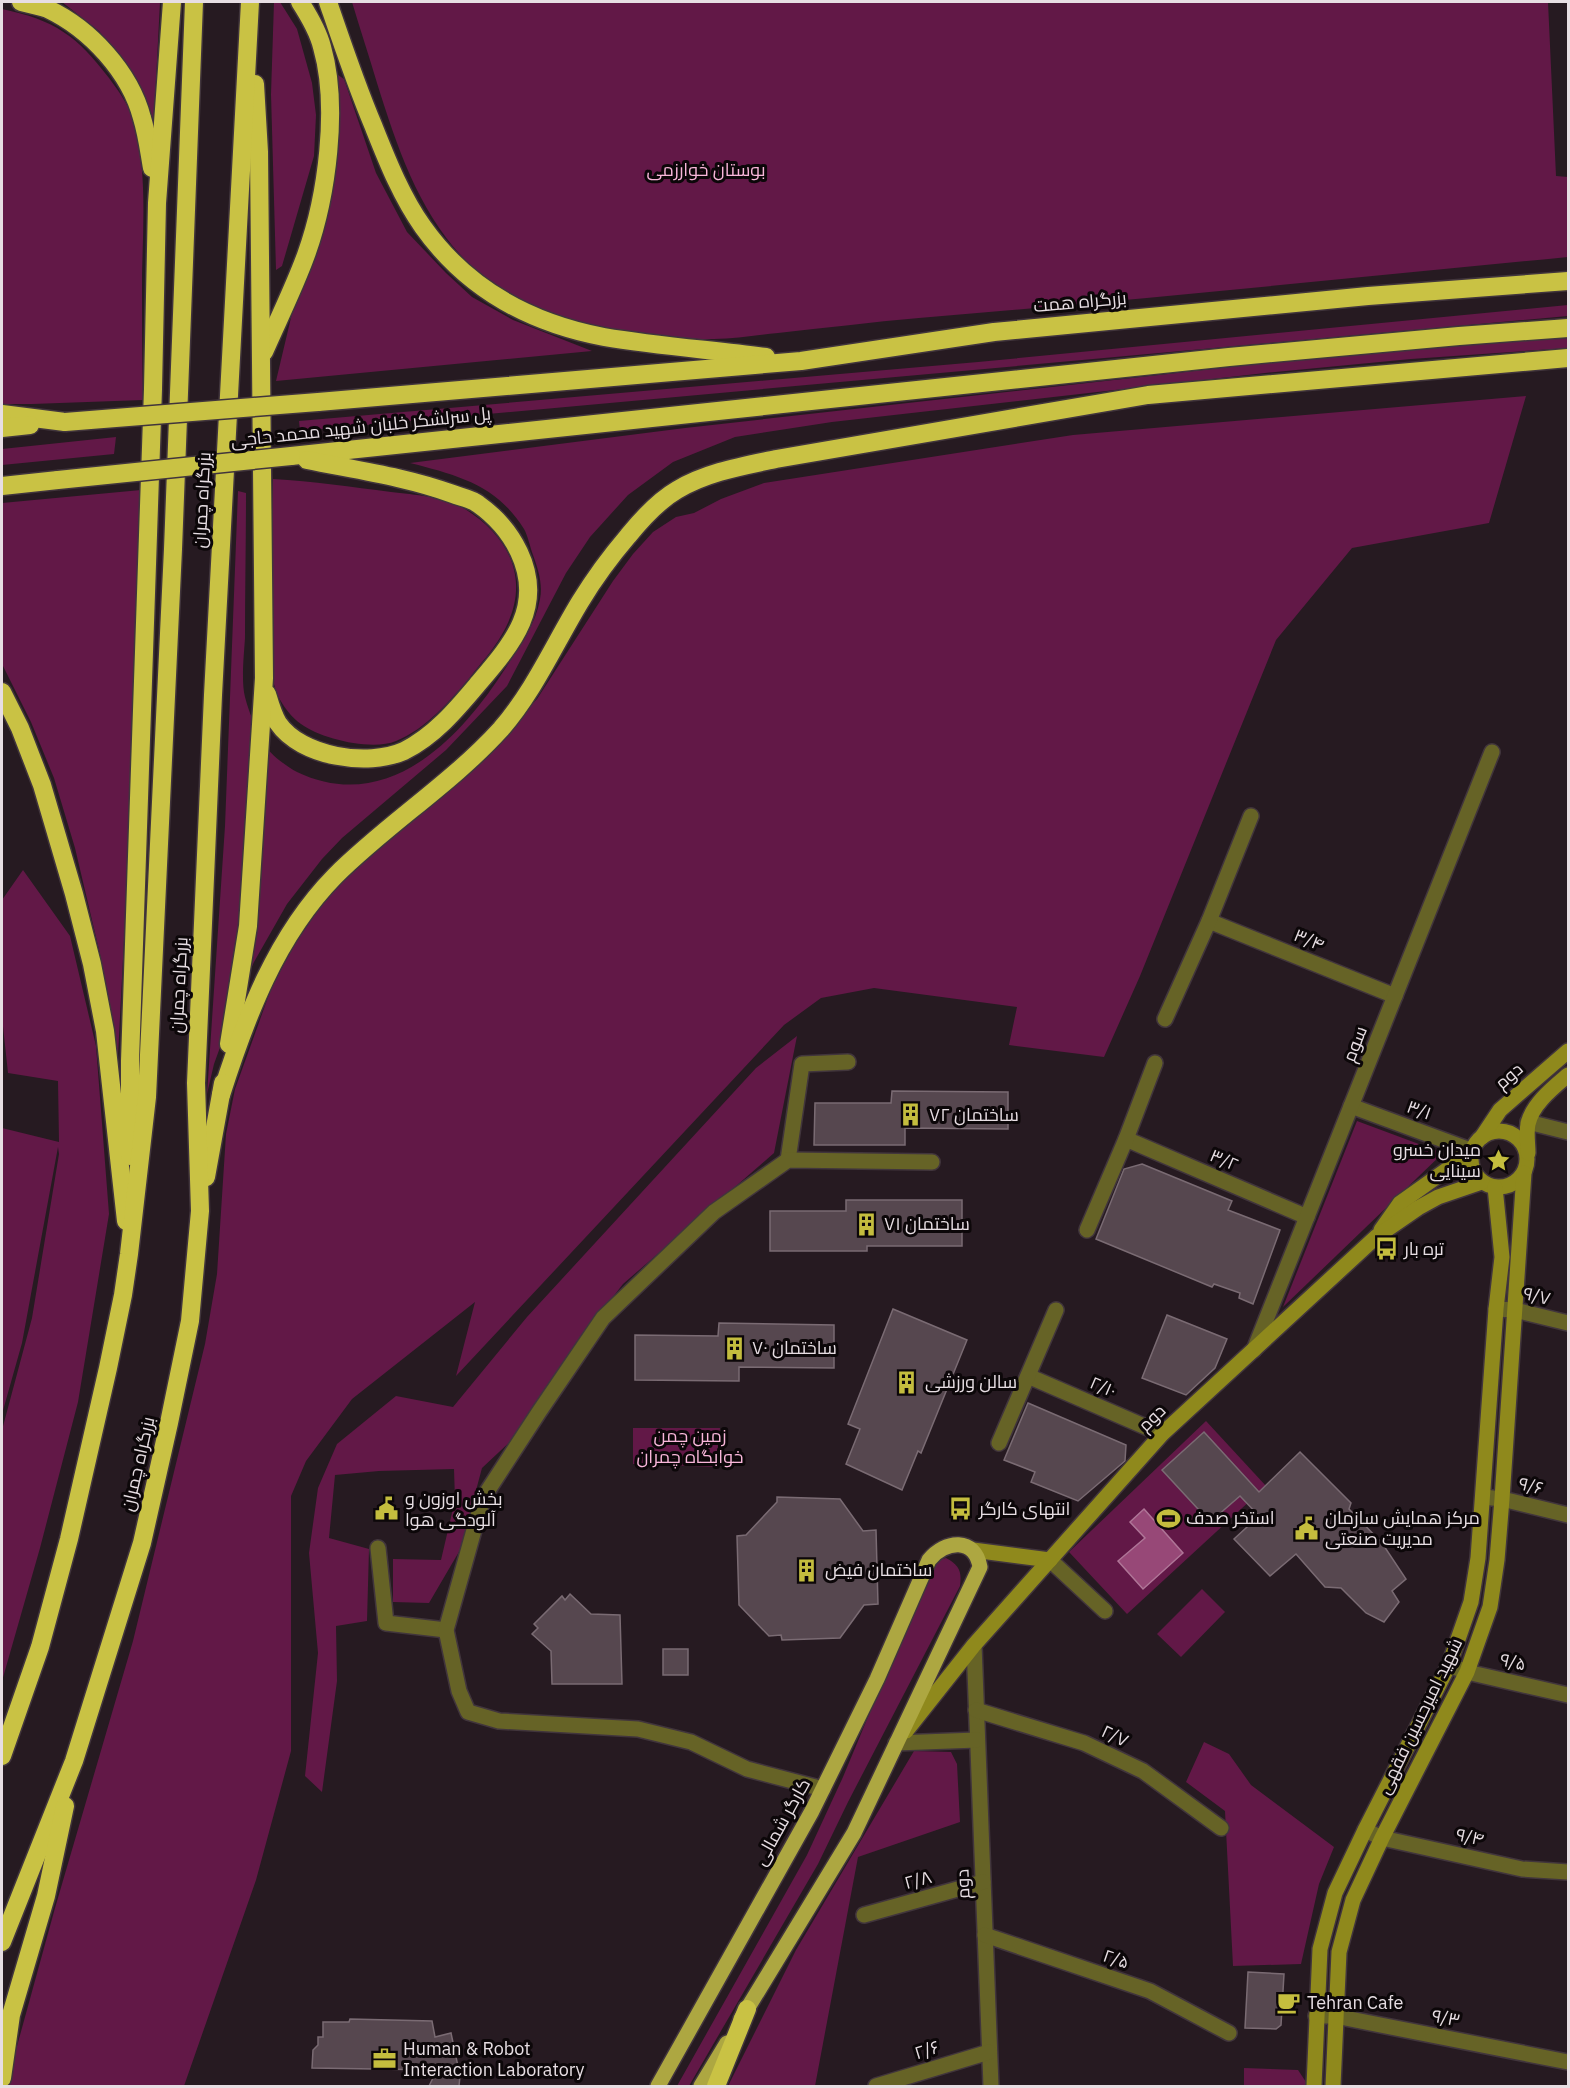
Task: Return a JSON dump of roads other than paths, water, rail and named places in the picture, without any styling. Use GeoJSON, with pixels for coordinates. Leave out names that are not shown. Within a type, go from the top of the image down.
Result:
{"type":"FeatureCollection","features":[{"type":"Feature","properties":{"kind":"highway"},"geometry":{"type":"LineString","coordinates":[[21,2],[46,9],[80,29],[108,57],[121,75],[135,98],[142,116],[157,203]]}},
{"type":"Feature","properties":{"kind":"highway"},"geometry":{"type":"LineString","coordinates":[[129,1254],[131,1049],[157,203],[172,2]]}},
{"type":"Feature","properties":{"kind":"highway","name":"بزرگراه چمران"},"geometry":{"type":"LineString","coordinates":[[2,1756],[6,1738],[40,1647],[69,1539],[108,1368],[129,1254],[147,1097],[173,561],[194,2]]}},
{"type":"Feature","properties":{"kind":"highway","name":"بزرگراه چمران"},"geometry":{"type":"LineString","coordinates":[[2,1942],[74,1761],[142,1543],[190,1321],[200,1211],[195,1083],[250,2]]}},
{"type":"Feature","properties":{"kind":"highway"},"geometry":{"type":"LineString","coordinates":[[262,356],[307,252],[328,155],[330,100],[328,71],[314,25],[300,2]]}},
{"type":"Feature","properties":{"kind":"highway"},"geometry":{"type":"LineString","coordinates":[[328,2],[368,113],[401,190],[422,226],[441,251],[483,288],[514,308],[553,323],[603,337],[801,361]]}},
{"type":"Feature","properties":{"kind":"highway"},"geometry":{"type":"LineString","coordinates":[[200,1211],[248,926],[264,678],[259,152],[256,95],[248,38]]}},
{"type":"Feature","properties":{"kind":"highway","name":"بزرگراه همت"},"geometry":{"type":"LineString","coordinates":[[598,379],[801,361],[994,332],[1380,295],[1569,281]]}},
{"type":"Feature","properties":{"kind":"highway","name":"پل سرلشکر خلبان شهید محمد حاجی"},"geometry":{"type":"LineString","coordinates":[[2,486],[1252,355],[1569,328]]}},
{"type":"Feature","properties":{"kind":"highway"},"geometry":{"type":"LineString","coordinates":[[221,1095],[237,1044],[256,997],[283,946],[311,904],[334,877],[500,729],[533,687],[580,602],[600,571],[642,519],[676,490],[722,471],[776,459],[1149,395],[1569,358]]}},
{"type":"Feature","properties":{"kind":"highway","name":"پل سرلشکر خلبان شهید محمد حاجی"},"geometry":{"type":"LineString","coordinates":[[2,428],[598,379]]}},
{"type":"Feature","properties":{"kind":"highway"},"geometry":{"type":"LineString","coordinates":[[2,414],[65,422]]}},
{"type":"Feature","properties":{"kind":"highway"},"geometry":{"type":"LineString","coordinates":[[264,678],[271,708],[279,724],[290,735],[309,747],[333,756],[357,759],[376,758],[402,752],[441,726],[496,662],[516,636],[524,617],[529,594],[525,565],[514,542],[497,520],[477,502],[431,486],[291,456]]}},
{"type":"Feature","properties":{"kind":"highway"},"geometry":{"type":"LineString","coordinates":[[2,692],[20,728],[42,785],[92,963],[105,1031],[129,1254]]}},
{"type":"Feature","properties":{"kind":"highway"},"geometry":{"type":"LineString","coordinates":[[2,2040],[46,1896],[74,1761]]}},
{"type":"Feature","properties":{"kind":"highway"},"geometry":{"type":"LineString","coordinates":[[716,2086],[747,2009]]}},
{"type":"Feature","properties":{"kind":"highway"},"geometry":{"type":"LineString","coordinates":[[2,2078],[11,2015]]}},
{"type":"Feature","properties":{"kind":"main road","name":"کارگر شمالی"},"geometry":{"type":"LineString","coordinates":[[658,2086],[812,1812],[935,1552],[954,1545],[973,1550]]}},
{"type":"Feature","properties":{"kind":"main road"},"geometry":{"type":"LineString","coordinates":[[701,2086],[854,1833],[980,1567],[978,1557],[973,1550]]}},
{"type":"Feature","properties":{"kind":"street","name":"سوم"},"geometry":{"type":"LineString","coordinates":[[1254,1350],[1492,752]]}},
{"type":"Feature","properties":{"kind":"street"},"geometry":{"type":"LineString","coordinates":[[1165,1019],[1209,921],[1251,816]]}},
{"type":"Feature","properties":{"kind":"street","name":"۳/۴"},"geometry":{"type":"LineString","coordinates":[[1209,921],[1395,996]]}},
{"type":"Feature","properties":{"kind":"street","name":"دوم"},"geometry":{"type":"LineString","coordinates":[[1482,1137],[1500,1110],[1569,1051]]}},
{"type":"Feature","properties":{"kind":"street"},"geometry":{"type":"LineString","coordinates":[[788,1160],[802,1064],[848,1062]]}},
{"type":"Feature","properties":{"kind":"street"},"geometry":{"type":"LineString","coordinates":[[1087,1230],[1126,1139],[1155,1063]]}},
{"type":"Feature","properties":{"kind":"street"},"geometry":{"type":"LineString","coordinates":[[1527,1156],[1521,1140],[1514,1135],[1497,1131],[1482,1137],[1473,1151],[1472,1164],[1474,1171],[1489,1185],[1512,1185],[1524,1173],[1527,1165],[1528,1122],[1551,1089],[1569,1075]]}},
{"type":"Feature","properties":{"kind":"street","name":"۳/۱"},"geometry":{"type":"LineString","coordinates":[[1351,1106],[1473,1151]]}},
{"type":"Feature","properties":{"kind":"street"},"geometry":{"type":"LineString","coordinates":[[1528,1122],[1569,1132]]}},
{"type":"Feature","properties":{"kind":"street","name":"۳/۲"},"geometry":{"type":"LineString","coordinates":[[1126,1139],[1307,1216]]}},
{"type":"Feature","properties":{"kind":"street","name":"دوم"},"geometry":{"type":"LineString","coordinates":[[1376,1237],[1400,1203],[1473,1151]]}},
{"type":"Feature","properties":{"kind":"street"},"geometry":{"type":"LineString","coordinates":[[823,1788],[747,1769],[691,1742],[638,1729],[499,1721],[468,1712],[459,1691],[446,1630],[483,1498],[538,1412],[603,1318],[714,1212],[788,1160],[932,1162]]}},
{"type":"Feature","properties":{"kind":"street","name":"شهید امیرحسین فقهی"},"geometry":{"type":"LineString","coordinates":[[1333,2086],[1339,1952],[1353,1900],[1467,1672],[1490,1606],[1497,1560],[1502,1499],[1524,1173]]}},
{"type":"Feature","properties":{"kind":"street","name":"دوم"},"geometry":{"type":"LineString","coordinates":[[896,1743],[974,1645],[1162,1434],[1376,1237],[1438,1197],[1489,1185]]}},
{"type":"Feature","properties":{"kind":"street","name":"شهید امیرحسین فقهی"},"geometry":{"type":"LineString","coordinates":[[1314,2086],[1320,1949],[1335,1893],[1449,1665],[1471,1602],[1478,1558],[1496,1309],[1502,1257],[1489,1185]]}},
{"type":"Feature","properties":{"kind":"street","name":"۹/۷"},"geometry":{"type":"LineString","coordinates":[[1496,1309],[1515,1310],[1569,1323]]}},
{"type":"Feature","properties":{"kind":"street"},"geometry":{"type":"LineString","coordinates":[[999,1443],[1056,1310]]}},
{"type":"Feature","properties":{"kind":"street","name":"۲/۱۰"},"geometry":{"type":"LineString","coordinates":[[1028,1376],[1162,1434]]}},
{"type":"Feature","properties":{"kind":"street","name":"۹/۶"},"geometry":{"type":"LineString","coordinates":[[1483,1497],[1502,1499],[1569,1515]]}},
{"type":"Feature","properties":{"kind":"street"},"geometry":{"type":"LineString","coordinates":[[378,1548],[386,1623],[446,1630]]}},
{"type":"Feature","properties":{"kind":"street"},"geometry":{"type":"LineString","coordinates":[[973,1550],[1050,1560],[1105,1611]]}},
{"type":"Feature","properties":{"kind":"street","name":"دوم"},"geometry":{"type":"LineString","coordinates":[[974,1645],[991,2086]]}},
{"type":"Feature","properties":{"kind":"street","name":"۹/۵"},"geometry":{"type":"LineString","coordinates":[[1449,1665],[1467,1672],[1569,1695]]}},
{"type":"Feature","properties":{"kind":"street","name":"۲/۷"},"geometry":{"type":"LineString","coordinates":[[976,1710],[1084,1743],[1133,1766],[1221,1827]]}},
{"type":"Feature","properties":{"kind":"street"},"geometry":{"type":"LineString","coordinates":[[896,1743],[977,1740]]}},
{"type":"Feature","properties":{"kind":"street","name":"۹/۴"},"geometry":{"type":"LineString","coordinates":[[1365,1830],[1382,1838],[1522,1869],[1569,1872]]}},
{"type":"Feature","properties":{"kind":"street","name":"۲/۸"},"geometry":{"type":"LineString","coordinates":[[864,1915],[983,1882]]}},
{"type":"Feature","properties":{"kind":"street","name":"۲/۵"},"geometry":{"type":"LineString","coordinates":[[985,1935],[1150,1991],[1229,2033]]}},
{"type":"Feature","properties":{"kind":"street","name":"۹/۳"},"geometry":{"type":"LineString","coordinates":[[1316,2016],[1335,2016],[1569,2062]]}},
{"type":"Feature","properties":{"kind":"street","name":"۲/۶"},"geometry":{"type":"LineString","coordinates":[[876,2086],[989,2052]]}},
{"type":"Feature","properties":{"kind":"place","name":"ساختمان ۷۲"},"geometry":{"type":"Point","coordinates":[911,1115]}},
{"type":"Feature","properties":{"kind":"place","name":"میدان خسرو سینایی"},"geometry":{"type":"Point","coordinates":[1499,1160]}},
{"type":"Feature","properties":{"kind":"place","name":"ساختمان ۷۱"},"geometry":{"type":"Point","coordinates":[866,1224]}},
{"type":"Feature","properties":{"kind":"place","name":"تره بار"},"geometry":{"type":"Point","coordinates":[1386,1249]}},
{"type":"Feature","properties":{"kind":"place","name":"ساختمان ۷۰"},"geometry":{"type":"Point","coordinates":[734,1348]}},
{"type":"Feature","properties":{"kind":"place","name":"سالن ورزشی"},"geometry":{"type":"Point","coordinates":[907,1382]}},
{"type":"Feature","properties":{"kind":"place","name":"بخش اوزون و آلودگی هوا"},"geometry":{"type":"Point","coordinates":[387,1509]}},
{"type":"Feature","properties":{"kind":"place","name":"انتهای کارگر"},"geometry":{"type":"Point","coordinates":[961,1509]}},
{"type":"Feature","properties":{"kind":"place","name":"استخر صدف"},"geometry":{"type":"Point","coordinates":[1168,1518]}},
{"type":"Feature","properties":{"kind":"place","name":"مرکز همایش سازمان مدیریت صنعتی"},"geometry":{"type":"Point","coordinates":[1307,1528]}},
{"type":"Feature","properties":{"kind":"place","name":"ساختمان فیض"},"geometry":{"type":"Point","coordinates":[807,1570]}},
{"type":"Feature","properties":{"kind":"place","name":"Tehran Cafe"},"geometry":{"type":"Point","coordinates":[1289,2003]}},
{"type":"Feature","properties":{"kind":"place","name":"Human & Robot Interaction Laboratory"},"geometry":{"type":"Point","coordinates":[385,2059]}},
{"type":"Feature","properties":{"kind":"park label","name":"بوستان خوارزمی"},"geometry":{"type":"Point","coordinates":[706,170]}},
{"type":"Feature","properties":{"kind":"park label","name":"زمین چمن خوابگاه چمران"},"geometry":{"type":"Point","coordinates":[690,1446]}}]}
